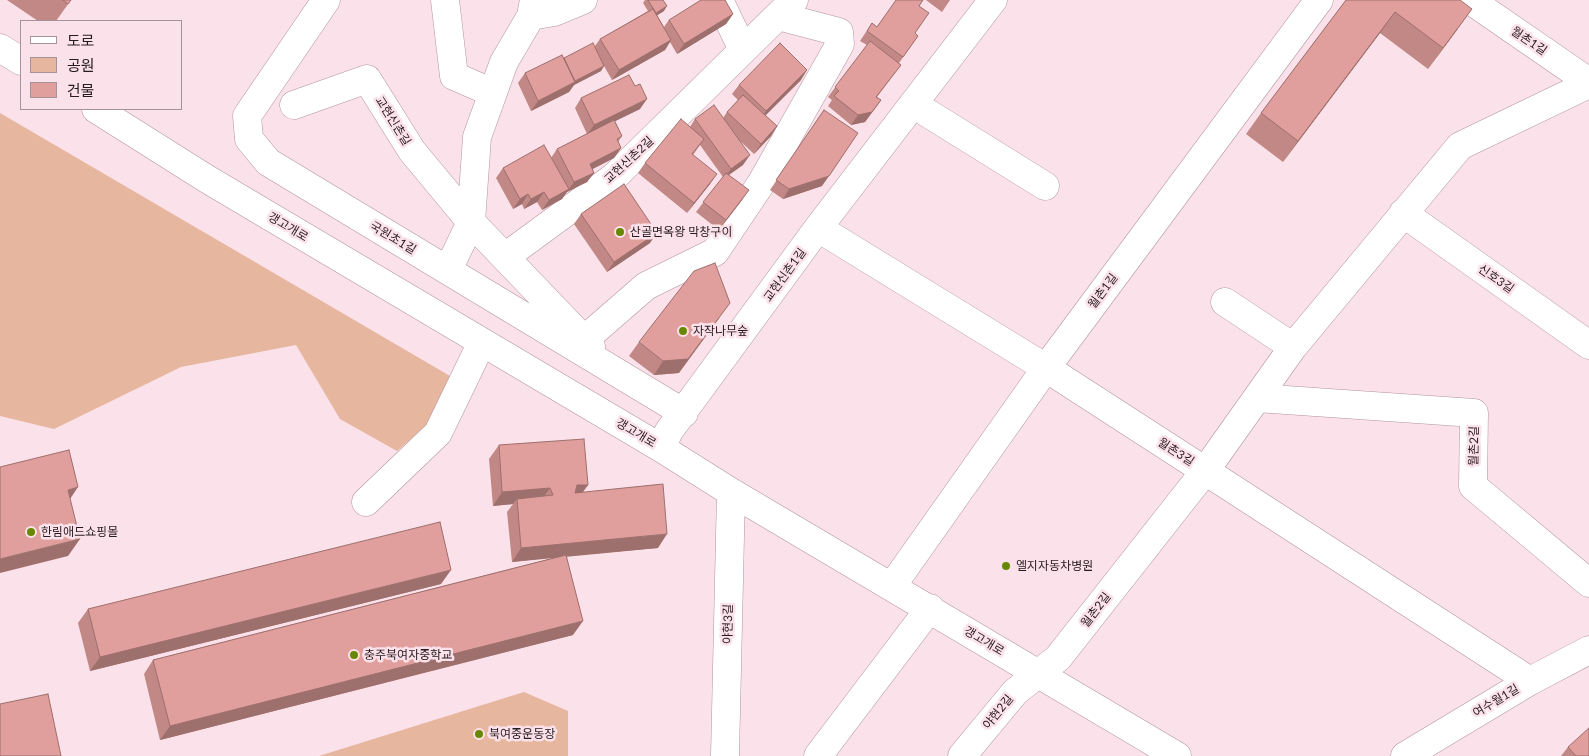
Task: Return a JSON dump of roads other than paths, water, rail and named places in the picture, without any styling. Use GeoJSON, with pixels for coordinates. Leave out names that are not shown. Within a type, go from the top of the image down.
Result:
{"type":"FeatureCollection","features":[{"type":"Feature","properties":{"kind":"street","name":"국원초1길"},"geometry":{"type":"LineString","coordinates":[[326,0],[247,116],[249,139],[268,162],[618,375],[684,413]]}},
{"type":"Feature","properties":{"kind":"street"},"geometry":{"type":"LineString","coordinates":[[445,0],[454,76],[493,93]]}},
{"type":"Feature","properties":{"kind":"street"},"geometry":{"type":"LineString","coordinates":[[448,270],[471,222],[476,137],[504,62],[532,8],[554,12],[583,0]]}},
{"type":"Feature","properties":{"kind":"street"},"geometry":{"type":"LineString","coordinates":[[719,0],[743,50]]}},
{"type":"Feature","properties":{"kind":"street","name":"교현신촌1길"},"geometry":{"type":"LineString","coordinates":[[661,448],[669,431],[818,228],[993,0]]}},
{"type":"Feature","properties":{"kind":"street","name":"월촌1길"},"geometry":{"type":"LineString","coordinates":[[892,586],[1046,368],[1319,0]]}},
{"type":"Feature","properties":{"kind":"street","name":"월촌1길"},"geometry":{"type":"LineString","coordinates":[[1470,0],[1589,83]]}},
{"type":"Feature","properties":{"kind":"street"},"geometry":{"type":"LineString","coordinates":[[584,340],[646,286],[715,252],[762,182],[840,44],[839,32],[786,8]]}},
{"type":"Feature","properties":{"kind":"street","name":"교현신촌2길"},"geometry":{"type":"LineString","coordinates":[[505,257],[614,177],[786,8]]}},
{"type":"Feature","properties":{"kind":"street"},"geometry":{"type":"LineString","coordinates":[[0,48],[20,61]]}},
{"type":"Feature","properties":{"kind":"street","name":"교현신촌길"},"geometry":{"type":"LineString","coordinates":[[294,105],[367,79],[412,151],[471,222]]}},
{"type":"Feature","properties":{"kind":"street","name":"월촌2길"},"geometry":{"type":"LineString","coordinates":[[1038,673],[1058,658],[1205,472],[1293,347],[1460,146],[1589,83]]}},
{"type":"Feature","properties":{"kind":"street"},"geometry":{"type":"LineString","coordinates":[[913,104],[1045,186]]}},
{"type":"Feature","properties":{"kind":"street","name":"갱고개로"},"geometry":{"type":"LineString","coordinates":[[98,110],[207,179],[661,448],[730,492],[930,608],[1177,756]]}},
{"type":"Feature","properties":{"kind":"street","name":"신호3길"},"geometry":{"type":"LineString","coordinates":[[1403,213],[1589,345]]}},
{"type":"Feature","properties":{"kind":"street"},"geometry":{"type":"LineString","coordinates":[[471,222],[618,375]]}},
{"type":"Feature","properties":{"kind":"street","name":"월촌3길"},"geometry":{"type":"LineString","coordinates":[[818,228],[1046,368],[1530,681]]}},
{"type":"Feature","properties":{"kind":"street"},"geometry":{"type":"LineString","coordinates":[[1225,302],[1293,347]]}},
{"type":"Feature","properties":{"kind":"street"},"geometry":{"type":"LineString","coordinates":[[366,502],[438,432],[482,342]]}},
{"type":"Feature","properties":{"kind":"street","name":"월촌2길"},"geometry":{"type":"LineString","coordinates":[[1257,398],[1474,413],[1473,486],[1589,583]]}},
{"type":"Feature","properties":{"kind":"street","name":"야현3길"},"geometry":{"type":"LineString","coordinates":[[725,756],[730,492]]}},
{"type":"Feature","properties":{"kind":"street"},"geometry":{"type":"LineString","coordinates":[[818,756],[930,608]]}},
{"type":"Feature","properties":{"kind":"street","name":"여수월1길"},"geometry":{"type":"LineString","coordinates":[[1406,756],[1530,681],[1589,650]]}},
{"type":"Feature","properties":{"kind":"street","name":"야현2길"},"geometry":{"type":"LineString","coordinates":[[962,756],[1015,692],[1038,673]]}},
{"type":"Feature","properties":{"kind":"place","name":"산골면옥왕 막창구이"},"geometry":{"type":"Point","coordinates":[620,232]}},
{"type":"Feature","properties":{"kind":"place","name":"자작나무숲"},"geometry":{"type":"Point","coordinates":[683,331]}},
{"type":"Feature","properties":{"kind":"place","name":"한림애드쇼핑몰"},"geometry":{"type":"Point","coordinates":[31,532]}},
{"type":"Feature","properties":{"kind":"place","name":"엘지자동차병원"},"geometry":{"type":"Point","coordinates":[1006,566]}},
{"type":"Feature","properties":{"kind":"place","name":"충주북여자중학교"},"geometry":{"type":"Point","coordinates":[354,655]}},
{"type":"Feature","properties":{"kind":"place","name":"북여중운동장"},"geometry":{"type":"Point","coordinates":[479,734]}}]}
